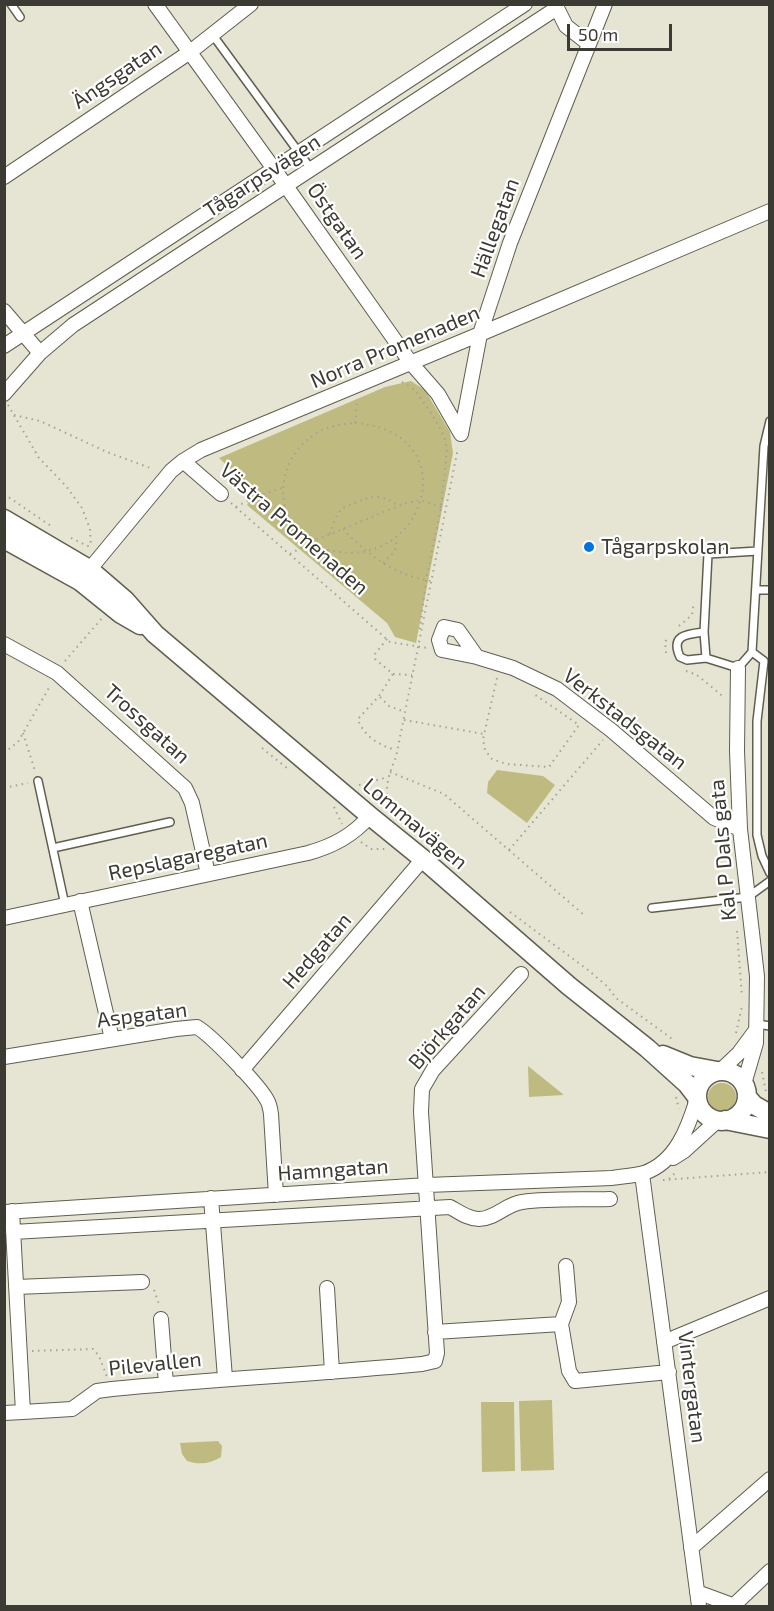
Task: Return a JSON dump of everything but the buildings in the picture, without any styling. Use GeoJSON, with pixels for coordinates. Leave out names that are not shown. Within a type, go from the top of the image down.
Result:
{"type":"FeatureCollection","features":[{"type":"Feature","properties":{"kind":"street","name":"Östgatan"},"geometry":{"type":"LineString","coordinates":[[155,4],[411,363],[438,394],[460,434]]}},
{"type":"Feature","properties":{"kind":"street","name":"Ängsgatan"},"geometry":{"type":"LineString","coordinates":[[4,177],[190,52],[251,4]]}},
{"type":"Feature","properties":{"kind":"street","name":"Tågarpsvägen"},"geometry":{"type":"LineString","coordinates":[[4,346],[525,4]]}},
{"type":"Feature","properties":{"kind":"street","name":"Hällegatan"},"geometry":{"type":"LineString","coordinates":[[460,434],[480,334],[510,243],[605,4]]}},
{"type":"Feature","properties":{"kind":"street","name":"Tågarpsvägen"},"geometry":{"type":"LineString","coordinates":[[4,396],[40,353],[73,325],[556,6]]}},
{"type":"Feature","properties":{"kind":"street"},"geometry":{"type":"LineString","coordinates":[[556,6],[566,26],[589,44]]}},
{"type":"Feature","properties":{"kind":"street","name":"Norra Promenaden"},"geometry":{"type":"LineString","coordinates":[[85,575],[171,471],[183,460],[201,450],[770,211]]}},
{"type":"Feature","properties":{"kind":"street"},"geometry":{"type":"LineString","coordinates":[[4,310],[40,353]]}},
{"type":"Feature","properties":{"kind":"street","name":"Västra Promenaden"},"geometry":{"type":"LineString","coordinates":[[183,460],[221,494]]}},
{"type":"Feature","properties":{"kind":"street","name":"Lommavägen"},"geometry":{"type":"LineString","coordinates":[[4,519],[85,575],[121,614],[154,633],[423,859],[569,986],[647,1048],[687,1084],[703,1112],[721,1120]]}},
{"type":"Feature","properties":{"kind":"street","name":"Lommavägen"},"geometry":{"type":"LineString","coordinates":[[4,539],[85,575]]}},
{"type":"Feature","properties":{"kind":"street"},"geometry":{"type":"LineString","coordinates":[[442,650],[439,640],[444,627],[458,630],[477,657]]}},
{"type":"Feature","properties":{"kind":"street","name":"Trossgatan"},"geometry":{"type":"LineString","coordinates":[[4,644],[57,673],[185,788],[192,803],[208,874]]}},
{"type":"Feature","properties":{"kind":"street","name":"Verkstadsgatan"},"geometry":{"type":"LineString","coordinates":[[442,650],[500,664],[557,689],[612,730],[714,818],[740,829]]}},
{"type":"Feature","properties":{"kind":"street","name":"Kal P Dals gata"},"geometry":{"type":"LineString","coordinates":[[738,668],[737,751],[740,829],[761,1026],[746,1090]]}},
{"type":"Feature","properties":{"kind":"street","name":"Repslagaregatan"},"geometry":{"type":"LineString","coordinates":[[4,918],[326,848],[345,839],[370,816]]}},
{"type":"Feature","properties":{"kind":"street","name":"Hedgatan"},"geometry":{"type":"LineString","coordinates":[[242,1070],[423,859]]}},
{"type":"Feature","properties":{"kind":"street"},"geometry":{"type":"LineString","coordinates":[[80,902],[112,1039]]}},
{"type":"Feature","properties":{"kind":"street","name":"Björkgatan"},"geometry":{"type":"LineString","coordinates":[[427,1185],[421,1112],[422,1089],[426,1079],[521,974]]}},
{"type":"Feature","properties":{"kind":"street"},"geometry":{"type":"LineString","coordinates":[[697,1098],[701,1083],[739,1053],[761,1026]]}},
{"type":"Feature","properties":{"kind":"street","name":"Aspgatan"},"geometry":{"type":"LineString","coordinates":[[4,1057],[197,1027],[242,1070],[269,1102],[272,1114],[276,1195]]}},
{"type":"Feature","properties":{"kind":"street","name":"Lommavägen"},"geometry":{"type":"LineString","coordinates":[[647,1048],[690,1066],[733,1073],[761,1110],[770,1114]]}},
{"type":"Feature","properties":{"kind":"street"},"geometry":{"type":"LineString","coordinates":[[721,1120],[733,1118],[740,1113],[746,1090]]}},
{"type":"Feature","properties":{"kind":"street","name":"Hamngatan"},"geometry":{"type":"LineString","coordinates":[[661,1164],[674,1151],[689,1128],[697,1098]]}},
{"type":"Feature","properties":{"kind":"street"},"geometry":{"type":"LineString","coordinates":[[721,1120],[770,1129]]}},
{"type":"Feature","properties":{"kind":"street","name":"Hamngatan"},"geometry":{"type":"LineString","coordinates":[[8,1211],[427,1185],[612,1178],[642,1174],[661,1164],[684,1151],[721,1120]]}},
{"type":"Feature","properties":{"kind":"street","name":"Vintergatan"},"geometry":{"type":"LineString","coordinates":[[642,1174],[698,1599]]}},
{"type":"Feature","properties":{"kind":"street","name":"Pilevallen"},"geometry":{"type":"LineString","coordinates":[[4,1413],[72,1409],[97,1391],[112,1389],[225,1378],[332,1372],[435,1361],[437,1353],[427,1185]]}},
{"type":"Feature","properties":{"kind":"street","name":"Pilevallen"},"geometry":{"type":"LineString","coordinates":[[211,1198],[225,1378]]}},
{"type":"Feature","properties":{"kind":"street"},"geometry":{"type":"LineString","coordinates":[[13,1232],[450,1207],[468,1218],[480,1219],[494,1216],[504,1208],[521,1202],[610,1199]]}},
{"type":"Feature","properties":{"kind":"street"},"geometry":{"type":"LineString","coordinates":[[8,1211],[13,1232],[13,1295],[20,1352],[23,1412]]}},
{"type":"Feature","properties":{"kind":"street"},"geometry":{"type":"LineString","coordinates":[[566,1266],[569,1302],[561,1324],[569,1371],[575,1381],[669,1372]]}},
{"type":"Feature","properties":{"kind":"street"},"geometry":{"type":"LineString","coordinates":[[13,1295],[142,1282]]}},
{"type":"Feature","properties":{"kind":"street"},"geometry":{"type":"LineString","coordinates":[[327,1288],[332,1372]]}},
{"type":"Feature","properties":{"kind":"street"},"geometry":{"type":"LineString","coordinates":[[664,1342],[770,1298]]}},
{"type":"Feature","properties":{"kind":"street"},"geometry":{"type":"LineString","coordinates":[[161,1319],[166,1384]]}},
{"type":"Feature","properties":{"kind":"street"},"geometry":{"type":"LineString","coordinates":[[435,1332],[561,1324]]}},
{"type":"Feature","properties":{"kind":"street"},"geometry":{"type":"LineString","coordinates":[[691,1548],[770,1479]]}},
{"type":"Feature","properties":{"kind":"street"},"geometry":{"type":"LineString","coordinates":[[698,1599],[734,1606],[770,1571]]}},
{"type":"Feature","properties":{"kind":"lane"},"geometry":{"type":"LineString","coordinates":[[11,4],[20,17]]}},
{"type":"Feature","properties":{"kind":"lane"},"geometry":{"type":"LineString","coordinates":[[212,34],[311,169]]}},
{"type":"Feature","properties":{"kind":"lane"},"geometry":{"type":"LineString","coordinates":[[704,632],[688,634],[677,642],[680,657],[687,660],[706,658],[738,668],[752,652],[764,446],[770,421]]}},
{"type":"Feature","properties":{"kind":"lane"},"geometry":{"type":"LineString","coordinates":[[706,658],[704,632],[708,554],[758,551]]}},
{"type":"Feature","properties":{"kind":"lane"},"geometry":{"type":"LineString","coordinates":[[756,590],[770,590]]}},
{"type":"Feature","properties":{"kind":"lane"},"geometry":{"type":"LineString","coordinates":[[752,652],[764,661],[757,721],[757,835],[762,856],[770,873]]}},
{"type":"Feature","properties":{"kind":"lane"},"geometry":{"type":"LineString","coordinates":[[38,781],[65,905]]}},
{"type":"Feature","properties":{"kind":"lane"},"geometry":{"type":"LineString","coordinates":[[53,848],[170,822]]}},
{"type":"Feature","properties":{"kind":"lane"},"geometry":{"type":"LineString","coordinates":[[652,908],[748,897],[770,882]]}},
{"type":"Feature","properties":{"kind":"path"},"geometry":{"type":"LineString","coordinates":[[393,370],[398,380],[414,390],[444,436],[447,449],[443,509],[431,581],[404,720],[388,777],[388,805],[390,812],[396,817]]}},
{"type":"Feature","properties":{"kind":"path"},"geometry":{"type":"LineString","coordinates":[[355,423],[358,385]]}},
{"type":"Feature","properties":{"kind":"path"},"geometry":{"type":"LineString","coordinates":[[4,396],[39,458],[66,486],[82,508],[90,529],[91,548]]}},
{"type":"Feature","properties":{"kind":"path"},"geometry":{"type":"LineString","coordinates":[[13,415],[40,421],[132,463],[151,469],[171,471]]}},
{"type":"Feature","properties":{"kind":"path"},"geometry":{"type":"LineString","coordinates":[[355,423],[386,428],[401,438],[413,450],[421,464],[424,482],[421,500],[414,516],[397,537],[367,552],[333,551],[302,536],[290,521],[283,507],[282,488],[296,451],[312,436],[331,427],[355,423]]}},
{"type":"Feature","properties":{"kind":"path"},"geometry":{"type":"LineString","coordinates":[[418,646],[426,580],[460,434]]}},
{"type":"Feature","properties":{"kind":"path"},"geometry":{"type":"LineString","coordinates":[[236,507],[253,498],[282,488]]}},
{"type":"Feature","properties":{"kind":"path","name":"Västra Promenaden"},"geometry":{"type":"LineString","coordinates":[[221,494],[387,639]]}},
{"type":"Feature","properties":{"kind":"path"},"geometry":{"type":"LineString","coordinates":[[330,534],[335,519],[342,509],[363,499],[376,495],[389,499],[399,506]]}},
{"type":"Feature","properties":{"kind":"path"},"geometry":{"type":"LineString","coordinates":[[290,554],[311,542],[399,506],[421,500],[443,509]]}},
{"type":"Feature","properties":{"kind":"path"},"geometry":{"type":"LineString","coordinates":[[343,529],[367,552],[405,576],[431,581]]}},
{"type":"Feature","properties":{"kind":"path"},"geometry":{"type":"LineString","coordinates":[[383,563],[395,551],[397,537]]}},
{"type":"Feature","properties":{"kind":"path"},"geometry":{"type":"LineString","coordinates":[[412,675],[393,674],[375,658],[375,654],[387,639],[390,642],[442,650]]}},
{"type":"Feature","properties":{"kind":"path"},"geometry":{"type":"LineString","coordinates":[[500,664],[483,739],[485,750],[492,759],[506,764],[549,767],[579,725],[529,691],[534,678]]}},
{"type":"Feature","properties":{"kind":"path"},"geometry":{"type":"LineString","coordinates":[[393,674],[379,696],[358,719],[360,725],[382,746],[397,751]]}},
{"type":"Feature","properties":{"kind":"path"},"geometry":{"type":"LineString","coordinates":[[379,696],[388,706],[405,712]]}},
{"type":"Feature","properties":{"kind":"path"},"geometry":{"type":"LineString","coordinates":[[404,720],[484,734]]}},
{"type":"Feature","properties":{"kind":"path"},"geometry":{"type":"LineString","coordinates":[[509,850],[612,730]]}},
{"type":"Feature","properties":{"kind":"path"},"geometry":{"type":"LineString","coordinates":[[4,788],[38,781],[23,733]]}},
{"type":"Feature","properties":{"kind":"path"},"geometry":{"type":"LineString","coordinates":[[390,772],[444,794],[584,915]]}},
{"type":"Feature","properties":{"kind":"path"},"geometry":{"type":"LineString","coordinates":[[509,911],[588,970],[607,986],[616,998],[682,1047]]}},
{"type":"Feature","properties":{"kind":"path"},"geometry":{"type":"LineString","coordinates":[[669,1179],[770,1172]]}},
{"type":"Feature","properties":{"kind":"path"},"geometry":{"type":"LineString","coordinates":[[142,1282],[149,1284],[156,1293],[161,1319]]}},
{"type":"Feature","properties":{"kind":"path"},"geometry":{"type":"LineString","coordinates":[[20,1352],[93,1349],[99,1356],[112,1389]]}},
{"type":"Feature","properties":{"kind":"shaded area"},"geometry":{"type":"Polygon","coordinates":[[[411,381],[425,390],[450,432],[453,453],[416,643],[395,637],[387,623],[247,505],[254,491],[219,458],[385,387],[411,381]]]}},
{"type":"Feature","properties":{"kind":"shaded area"},"geometry":{"type":"Polygon","coordinates":[[[497,770],[543,776],[555,785],[527,823],[487,793],[488,782],[497,770]]]}},
{"type":"Feature","properties":{"kind":"shaded area"},"geometry":{"type":"Polygon","coordinates":[[[528,1066],[564,1095],[529,1097],[528,1066]]]}},
{"type":"Feature","properties":{"kind":"shaded area"},"geometry":{"type":"Polygon","coordinates":[[[722,1083],[732,1087],[736,1097],[732,1107],[722,1111],[712,1107],[708,1097],[712,1087],[722,1083]]]}},
{"type":"Feature","properties":{"kind":"shaded area"},"geometry":{"type":"Polygon","coordinates":[[[552,1400],[554,1470],[521,1471],[519,1401],[552,1400]]]}},
{"type":"Feature","properties":{"kind":"shaded area"},"geometry":{"type":"Polygon","coordinates":[[[481,1402],[514,1402],[515,1471],[482,1472],[481,1402]]]}},
{"type":"Feature","properties":{"kind":"shaded area"},"geometry":{"type":"Polygon","coordinates":[[[218,1441],[222,1446],[221,1457],[213,1461],[191,1462],[187,1461],[182,1454],[180,1443],[218,1441]]]}},
{"type":"Feature","properties":{"kind":"place","name":"Tågarpskolan"},"geometry":{"type":"Point","coordinates":[589,547]}}]}
